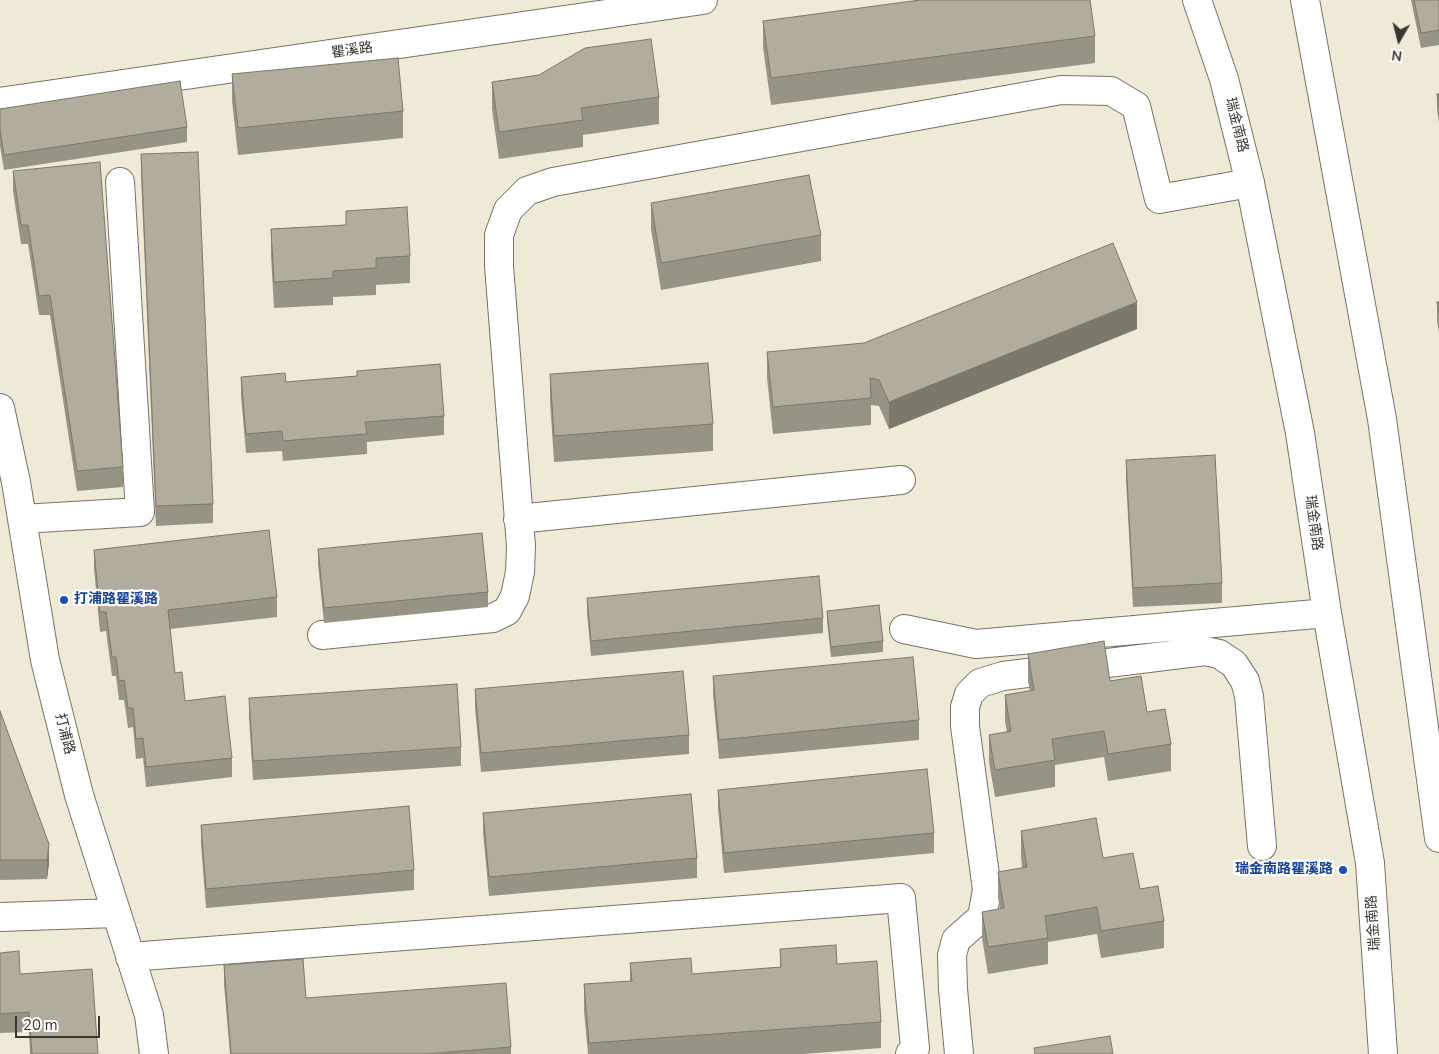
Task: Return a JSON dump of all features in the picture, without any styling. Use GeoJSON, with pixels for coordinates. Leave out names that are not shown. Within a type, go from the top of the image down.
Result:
{"type":"FeatureCollection","features":[{"type":"Feature","properties":{"kind":"main road","name":"瞿溪路"},"geometry":{"type":"LineString","coordinates":[[0,102],[703,0]]}},
{"type":"Feature","properties":{"kind":"main road","name":"瑞金南路"},"geometry":{"type":"LineString","coordinates":[[1197,0],[1224,79],[1250,183],[1300,433],[1326,613],[1370,863],[1383,1054]]}},
{"type":"Feature","properties":{"kind":"main road"},"geometry":{"type":"LineString","coordinates":[[1305,0],[1382,419],[1439,838]]}},
{"type":"Feature","properties":{"kind":"main road"},"geometry":{"type":"LineString","coordinates":[[322,635],[493,618],[507,611],[515,596],[520,572],[521,546],[499,266],[499,235],[508,210],[527,191],[554,182],[1061,90],[1111,91],[1136,106],[1159,199],[1250,183]]}},
{"type":"Feature","properties":{"kind":"main road"},"geometry":{"type":"LineString","coordinates":[[22,519],[140,512],[120,182]]}},
{"type":"Feature","properties":{"kind":"main road","name":"打浦路"},"geometry":{"type":"LineString","coordinates":[[0,408],[22,519],[45,660],[79,795],[148,1015],[154,1054]]}},
{"type":"Feature","properties":{"kind":"main road"},"geometry":{"type":"LineString","coordinates":[[518,519],[901,480]]}},
{"type":"Feature","properties":{"kind":"main road"},"geometry":{"type":"LineString","coordinates":[[904,629],[976,644],[1326,613]]}},
{"type":"Feature","properties":{"kind":"main road"},"geometry":{"type":"LineString","coordinates":[[959,1054],[952,955],[956,940],[982,917],[987,890],[965,726],[965,707],[969,694],[980,683],[1003,676],[1205,651],[1220,654],[1234,664],[1245,681],[1249,696],[1262,846]]}},
{"type":"Feature","properties":{"kind":"main road"},"geometry":{"type":"LineString","coordinates":[[130,957],[901,898],[915,1048],[910,1054]]}},
{"type":"Feature","properties":{"kind":"main road"},"geometry":{"type":"LineString","coordinates":[[0,918],[116,913]]}},
{"type":"Feature","properties":{"kind":"building"},"geometry":{"type":"Polygon","coordinates":[[[920,0],[1090,0],[1095,36],[771,78],[763,21],[920,0]]]}},
{"type":"Feature","properties":{"kind":"building"},"geometry":{"type":"Polygon","coordinates":[[[1414,0],[1439,0],[1439,30],[1421,33],[1414,0]]]}},
{"type":"Feature","properties":{"kind":"building"},"geometry":{"type":"Polygon","coordinates":[[[651,39],[659,97],[581,108],[583,120],[499,132],[492,82],[539,75],[585,48],[651,39]]]}},
{"type":"Feature","properties":{"kind":"building"},"geometry":{"type":"Polygon","coordinates":[[[398,58],[403,111],[238,128],[232,74],[398,58]]]}},
{"type":"Feature","properties":{"kind":"building"},"geometry":{"type":"Polygon","coordinates":[[[180,81],[187,127],[4,155],[0,130],[0,109],[180,81]]]}},
{"type":"Feature","properties":{"kind":"building"},"geometry":{"type":"Polygon","coordinates":[[[198,152],[213,504],[156,506],[141,154],[198,152]]]}},
{"type":"Feature","properties":{"kind":"building"},"geometry":{"type":"Polygon","coordinates":[[[100,162],[123,467],[77,471],[50,295],[39,296],[28,225],[21,225],[13,171],[100,162]]]}},
{"type":"Feature","properties":{"kind":"building"},"geometry":{"type":"Polygon","coordinates":[[[809,175],[821,235],[661,263],[651,203],[809,175]]]}},
{"type":"Feature","properties":{"kind":"building"},"geometry":{"type":"Polygon","coordinates":[[[407,207],[410,256],[376,258],[376,268],[333,271],[333,278],[274,282],[271,229],[346,225],[346,211],[407,207]]]}},
{"type":"Feature","properties":{"kind":"building"},"geometry":{"type":"Polygon","coordinates":[[[1113,243],[1137,302],[889,402],[879,380],[870,378],[871,398],[773,407],[767,352],[864,343],[1113,243]]]}},
{"type":"Feature","properties":{"kind":"building"},"geometry":{"type":"Polygon","coordinates":[[[708,363],[713,424],[554,436],[550,374],[708,363]]]}},
{"type":"Feature","properties":{"kind":"building"},"geometry":{"type":"Polygon","coordinates":[[[440,364],[444,416],[365,422],[367,434],[283,441],[282,431],[246,434],[241,377],[285,373],[286,382],[357,376],[357,371],[440,364]]]}},
{"type":"Feature","properties":{"kind":"building"},"geometry":{"type":"Polygon","coordinates":[[[1215,455],[1222,583],[1133,588],[1126,460],[1215,455]]]}},
{"type":"Feature","properties":{"kind":"building"},"geometry":{"type":"Polygon","coordinates":[[[269,530],[277,597],[168,610],[175,673],[182,672],[185,701],[225,696],[232,758],[146,767],[143,738],[136,739],[133,708],[128,708],[124,680],[119,681],[116,657],[112,657],[106,612],[100,612],[94,550],[269,530]]]}},
{"type":"Feature","properties":{"kind":"building"},"geometry":{"type":"Polygon","coordinates":[[[482,533],[488,592],[324,608],[318,549],[482,533]]]}},
{"type":"Feature","properties":{"kind":"building"},"geometry":{"type":"Polygon","coordinates":[[[819,576],[823,618],[591,641],[587,598],[819,576]]]}},
{"type":"Feature","properties":{"kind":"building"},"geometry":{"type":"Polygon","coordinates":[[[879,605],[883,641],[831,647],[827,611],[879,605]]]}},
{"type":"Feature","properties":{"kind":"building"},"geometry":{"type":"Polygon","coordinates":[[[1104,641],[1110,681],[1141,676],[1147,712],[1165,709],[1171,744],[1108,754],[1104,731],[1052,739],[1055,760],[995,770],[989,735],[1011,731],[1005,695],[1034,690],[1028,654],[1104,641]]]}},
{"type":"Feature","properties":{"kind":"building"},"geometry":{"type":"Polygon","coordinates":[[[913,657],[919,720],[719,740],[713,676],[913,657]]]}},
{"type":"Feature","properties":{"kind":"building"},"geometry":{"type":"Polygon","coordinates":[[[683,671],[689,735],[481,753],[475,689],[683,671]]]}},
{"type":"Feature","properties":{"kind":"building"},"geometry":{"type":"Polygon","coordinates":[[[457,684],[461,747],[253,761],[249,698],[457,684]]]}},
{"type":"Feature","properties":{"kind":"building"},"geometry":{"type":"Polygon","coordinates":[[[0,711],[49,844],[47,860],[0,860],[0,711]]]}},
{"type":"Feature","properties":{"kind":"building"},"geometry":{"type":"Polygon","coordinates":[[[927,769],[934,833],[724,853],[718,790],[927,769]]]}},
{"type":"Feature","properties":{"kind":"building"},"geometry":{"type":"Polygon","coordinates":[[[691,794],[697,858],[489,877],[483,813],[691,794]]]}},
{"type":"Feature","properties":{"kind":"building"},"geometry":{"type":"Polygon","coordinates":[[[409,806],[414,870],[206,889],[201,825],[409,806]]]}},
{"type":"Feature","properties":{"kind":"building"},"geometry":{"type":"Polygon","coordinates":[[[1096,818],[1103,858],[1133,853],[1140,889],[1158,886],[1164,921],[1101,931],[1097,907],[1045,916],[1048,938],[988,947],[982,912],[1004,908],[998,872],[1027,867],[1021,831],[1096,818]]]}},
{"type":"Feature","properties":{"kind":"building"},"geometry":{"type":"Polygon","coordinates":[[[836,945],[837,964],[877,961],[881,1022],[589,1043],[584,984],[632,981],[630,963],[691,958],[692,974],[781,967],[780,949],[836,945]]]}},
{"type":"Feature","properties":{"kind":"building"},"geometry":{"type":"Polygon","coordinates":[[[19,951],[20,974],[92,969],[98,1054],[32,1054],[29,1012],[0,1014],[0,953],[19,951]]]}},
{"type":"Feature","properties":{"kind":"building"},"geometry":{"type":"Polygon","coordinates":[[[303,959],[306,998],[506,983],[511,1047],[425,1054],[231,1054],[224,965],[303,959]]]}},
{"type":"Feature","properties":{"kind":"building"},"geometry":{"type":"Polygon","coordinates":[[[1110,1036],[1113,1054],[1035,1054],[1034,1048],[1110,1036]]]}},
{"type":"Feature","properties":{"kind":"place","name":"打浦路瞿溪路"},"geometry":{"type":"Point","coordinates":[64,600]}},
{"type":"Feature","properties":{"kind":"place","name":"瑞金南路瞿溪路"},"geometry":{"type":"Point","coordinates":[1343,870]}}]}
